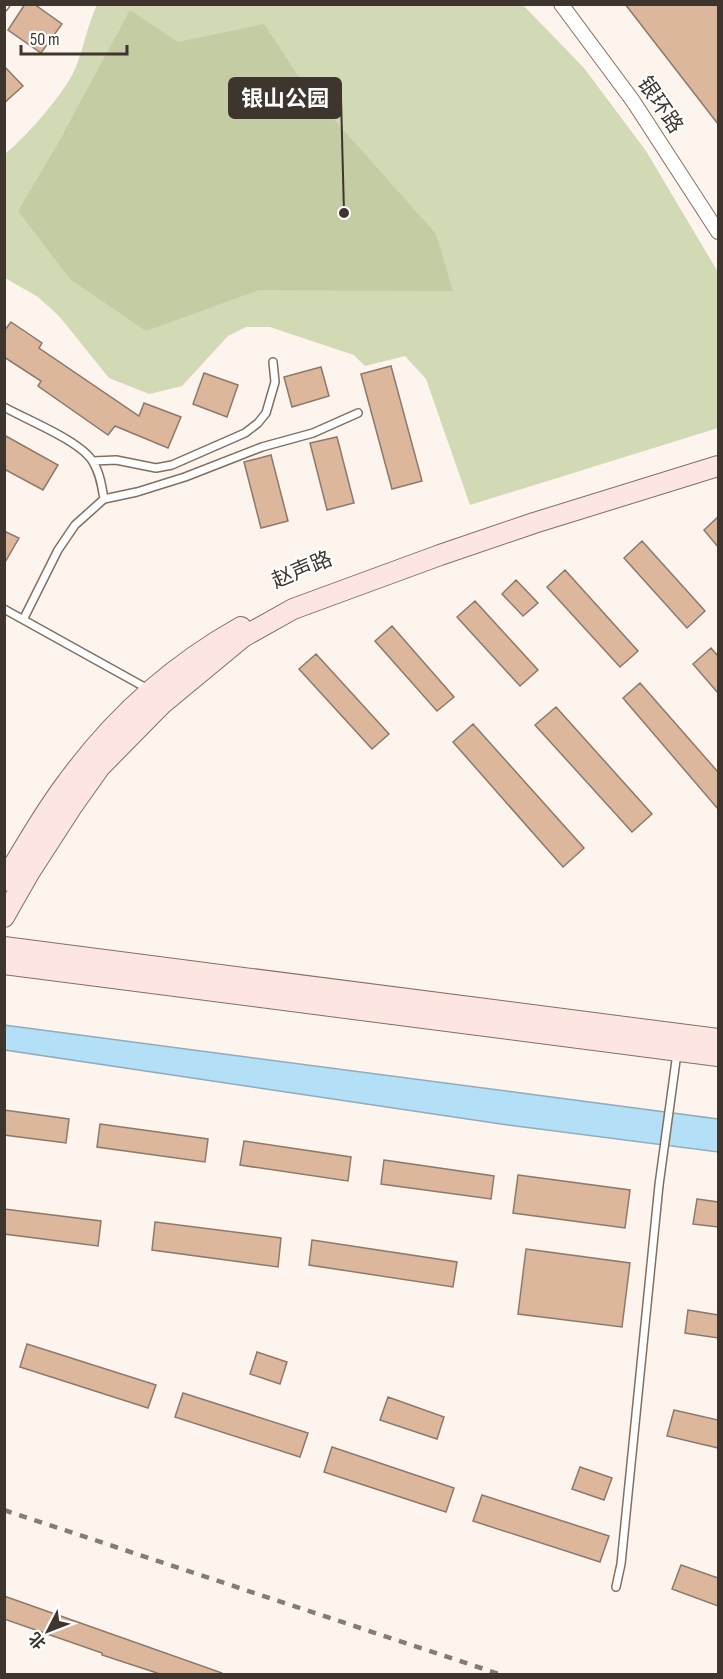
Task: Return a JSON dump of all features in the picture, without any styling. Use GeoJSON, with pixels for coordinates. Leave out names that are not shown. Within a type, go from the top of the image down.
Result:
{"type":"FeatureCollection","features":[{"type":"Feature","properties":{"kind":"street","name":"银环路"},"geometry":{"type":"LineString","coordinates":[[561,4],[633,101],[718,232]]}},
{"type":"Feature","properties":{"kind":"street","name":"赵声路"},"geometry":{"type":"LineString","coordinates":[[4,881],[68,781],[99,742],[151,690],[211,644],[294,596],[452,539],[718,452]]}},
{"type":"Feature","properties":{"kind":"street"},"geometry":{"type":"LineString","coordinates":[[4,916],[29,873],[100,767],[162,704],[243,637],[293,609],[440,555],[718,465]]}},
{"type":"Feature","properties":{"kind":"street"},"geometry":{"type":"LineString","coordinates":[[4,947],[718,1039]]}},
{"type":"Feature","properties":{"kind":"street"},"geometry":{"type":"LineString","coordinates":[[4,964],[718,1056]]}},
{"type":"Feature","properties":{"kind":"lane"},"geometry":{"type":"LineString","coordinates":[[93,461],[116,460],[156,468],[172,465],[245,433],[266,413],[275,382],[273,362]]}},
{"type":"Feature","properties":{"kind":"lane"},"geometry":{"type":"LineString","coordinates":[[4,407],[77,446],[93,461],[104,499]]}},
{"type":"Feature","properties":{"kind":"lane"},"geometry":{"type":"LineString","coordinates":[[24,618],[58,550],[75,525],[104,499],[137,492],[185,477],[262,447],[313,433],[358,413]]}},
{"type":"Feature","properties":{"kind":"lane"},"geometry":{"type":"LineString","coordinates":[[4,609],[151,690]]}},
{"type":"Feature","properties":{"kind":"lane"},"geometry":{"type":"LineString","coordinates":[[616,1587],[621,1564],[677,1050]]}},
{"type":"Feature","properties":{"kind":"green space"},"geometry":{"type":"Polygon","coordinates":[[[97,5],[523,5],[584,68],[646,151],[718,272],[718,428],[470,505],[426,379],[405,356],[365,366],[354,355],[270,327],[246,327],[228,336],[182,386],[149,394],[109,378],[59,316],[38,297],[5,278],[5,154],[45,114],[71,77],[97,5]]]}},
{"type":"Feature","properties":{"kind":"green space"},"geometry":{"type":"Polygon","coordinates":[[[130,10],[178,42],[264,24],[306,88],[436,234],[453,291],[259,290],[146,331],[70,279],[18,211],[56,147],[130,10]]]}},
{"type":"Feature","properties":{"kind":"water"},"geometry":{"type":"Polygon","coordinates":[[[4,1025],[718,1119],[718,1152],[501,1124],[5,1050],[4,1025]]]}},
{"type":"Feature","properties":{"kind":"building"},"geometry":{"type":"Polygon","coordinates":[[[25,4],[34,4],[62,24],[41,53],[8,30],[25,4]]]}},
{"type":"Feature","properties":{"kind":"building"},"geometry":{"type":"Polygon","coordinates":[[[625,4],[718,4],[718,124],[625,4]]]}},
{"type":"Feature","properties":{"kind":"building"},"geometry":{"type":"Polygon","coordinates":[[[4,66],[23,86],[4,103],[4,66]]]}},
{"type":"Feature","properties":{"kind":"building"},"geometry":{"type":"Polygon","coordinates":[[[11,322],[42,343],[39,348],[139,416],[144,403],[181,417],[168,448],[115,426],[108,435],[38,386],[41,381],[4,357],[4,331],[11,322]]]}},
{"type":"Feature","properties":{"kind":"building"},"geometry":{"type":"Polygon","coordinates":[[[391,366],[422,481],[392,489],[361,374],[391,366]]]}},
{"type":"Feature","properties":{"kind":"building"},"geometry":{"type":"Polygon","coordinates":[[[321,367],[329,396],[292,407],[284,377],[321,367]]]}},
{"type":"Feature","properties":{"kind":"building"},"geometry":{"type":"Polygon","coordinates":[[[204,373],[238,385],[227,417],[193,404],[204,373]]]}},
{"type":"Feature","properties":{"kind":"building"},"geometry":{"type":"Polygon","coordinates":[[[4,435],[58,465],[43,490],[4,469],[4,435]]]}},
{"type":"Feature","properties":{"kind":"building"},"geometry":{"type":"Polygon","coordinates":[[[337,437],[354,503],[327,510],[310,443],[337,437]]]}},
{"type":"Feature","properties":{"kind":"building"},"geometry":{"type":"Polygon","coordinates":[[[271,455],[288,521],[261,528],[244,462],[271,455]]]}},
{"type":"Feature","properties":{"kind":"building"},"geometry":{"type":"Polygon","coordinates":[[[718,517],[718,547],[704,530],[718,517]]]}},
{"type":"Feature","properties":{"kind":"building"},"geometry":{"type":"Polygon","coordinates":[[[4,531],[19,538],[4,564],[4,531]]]}},
{"type":"Feature","properties":{"kind":"building"},"geometry":{"type":"Polygon","coordinates":[[[642,541],[705,611],[687,628],[624,558],[642,541]]]}},
{"type":"Feature","properties":{"kind":"building"},"geometry":{"type":"Polygon","coordinates":[[[565,570],[638,651],[620,667],[547,587],[565,570]]]}},
{"type":"Feature","properties":{"kind":"building"},"geometry":{"type":"Polygon","coordinates":[[[516,580],[538,603],[523,616],[502,594],[516,580]]]}},
{"type":"Feature","properties":{"kind":"building"},"geometry":{"type":"Polygon","coordinates":[[[475,601],[538,670],[520,686],[457,617],[475,601]]]}},
{"type":"Feature","properties":{"kind":"building"},"geometry":{"type":"Polygon","coordinates":[[[392,626],[454,697],[437,711],[375,641],[392,626]]]}},
{"type":"Feature","properties":{"kind":"building"},"geometry":{"type":"Polygon","coordinates":[[[711,648],[718,656],[718,693],[693,664],[711,648]]]}},
{"type":"Feature","properties":{"kind":"building"},"geometry":{"type":"Polygon","coordinates":[[[316,654],[389,734],[372,749],[299,669],[316,654]]]}},
{"type":"Feature","properties":{"kind":"building"},"geometry":{"type":"Polygon","coordinates":[[[640,683],[718,772],[718,809],[623,698],[640,683]]]}},
{"type":"Feature","properties":{"kind":"building"},"geometry":{"type":"Polygon","coordinates":[[[556,707],[652,814],[632,832],[535,725],[556,707]]]}},
{"type":"Feature","properties":{"kind":"building"},"geometry":{"type":"Polygon","coordinates":[[[473,724],[584,848],[563,867],[453,742],[473,724]]]}},
{"type":"Feature","properties":{"kind":"building"},"geometry":{"type":"Polygon","coordinates":[[[4,1110],[69,1119],[66,1143],[4,1135],[4,1110]]]}},
{"type":"Feature","properties":{"kind":"building"},"geometry":{"type":"Polygon","coordinates":[[[100,1124],[208,1139],[205,1162],[97,1147],[100,1124]]]}},
{"type":"Feature","properties":{"kind":"building"},"geometry":{"type":"Polygon","coordinates":[[[244,1141],[351,1157],[348,1181],[240,1165],[244,1141]]]}},
{"type":"Feature","properties":{"kind":"building"},"geometry":{"type":"Polygon","coordinates":[[[384,1160],[494,1176],[491,1199],[381,1184],[384,1160]]]}},
{"type":"Feature","properties":{"kind":"building"},"geometry":{"type":"Polygon","coordinates":[[[518,1175],[630,1190],[625,1228],[513,1213],[518,1175]]]}},
{"type":"Feature","properties":{"kind":"building"},"geometry":{"type":"Polygon","coordinates":[[[697,1199],[718,1202],[718,1227],[693,1224],[697,1199]]]}},
{"type":"Feature","properties":{"kind":"building"},"geometry":{"type":"Polygon","coordinates":[[[4,1209],[101,1221],[98,1246],[4,1234],[4,1209]]]}},
{"type":"Feature","properties":{"kind":"building"},"geometry":{"type":"Polygon","coordinates":[[[155,1222],[281,1238],[278,1267],[152,1250],[155,1222]]]}},
{"type":"Feature","properties":{"kind":"building"},"geometry":{"type":"Polygon","coordinates":[[[312,1240],[457,1262],[453,1287],[309,1265],[312,1240]]]}},
{"type":"Feature","properties":{"kind":"building"},"geometry":{"type":"Polygon","coordinates":[[[526,1249],[630,1263],[622,1327],[518,1314],[526,1249]]]}},
{"type":"Feature","properties":{"kind":"building"},"geometry":{"type":"Polygon","coordinates":[[[688,1310],[718,1315],[718,1338],[685,1333],[688,1310]]]}},
{"type":"Feature","properties":{"kind":"building"},"geometry":{"type":"Polygon","coordinates":[[[27,1344],[156,1385],[148,1408],[20,1367],[27,1344]]]}},
{"type":"Feature","properties":{"kind":"building"},"geometry":{"type":"Polygon","coordinates":[[[257,1352],[287,1362],[280,1384],[250,1374],[257,1352]]]}},
{"type":"Feature","properties":{"kind":"building"},"geometry":{"type":"Polygon","coordinates":[[[183,1393],[308,1433],[300,1457],[175,1417],[183,1393]]]}},
{"type":"Feature","properties":{"kind":"building"},"geometry":{"type":"Polygon","coordinates":[[[388,1397],[444,1417],[437,1439],[380,1420],[388,1397]]]}},
{"type":"Feature","properties":{"kind":"building"},"geometry":{"type":"Polygon","coordinates":[[[674,1410],[718,1420],[718,1448],[667,1436],[674,1410]]]}},
{"type":"Feature","properties":{"kind":"building"},"geometry":{"type":"Polygon","coordinates":[[[332,1447],[454,1488],[446,1512],[324,1472],[332,1447]]]}},
{"type":"Feature","properties":{"kind":"building"},"geometry":{"type":"Polygon","coordinates":[[[580,1467],[612,1478],[604,1500],[572,1489],[580,1467]]]}},
{"type":"Feature","properties":{"kind":"building"},"geometry":{"type":"Polygon","coordinates":[[[482,1495],[609,1536],[600,1562],[473,1521],[482,1495]]]}},
{"type":"Feature","properties":{"kind":"building"},"geometry":{"type":"Polygon","coordinates":[[[681,1565],[718,1578],[718,1606],[672,1589],[681,1565]]]}},
{"type":"Feature","properties":{"kind":"building"},"geometry":{"type":"Polygon","coordinates":[[[4,1596],[222,1674],[160,1674],[102,1655],[102,1653],[4,1619],[4,1596]]]}},
{"type":"Feature","properties":{"kind":"railway"},"geometry":{"type":"LineString","coordinates":[[4,1510],[499,1674]]}},
{"type":"Feature","properties":{"kind":"place","name":"银山公园"},"geometry":{"type":"Point","coordinates":[344,213]}}]}
